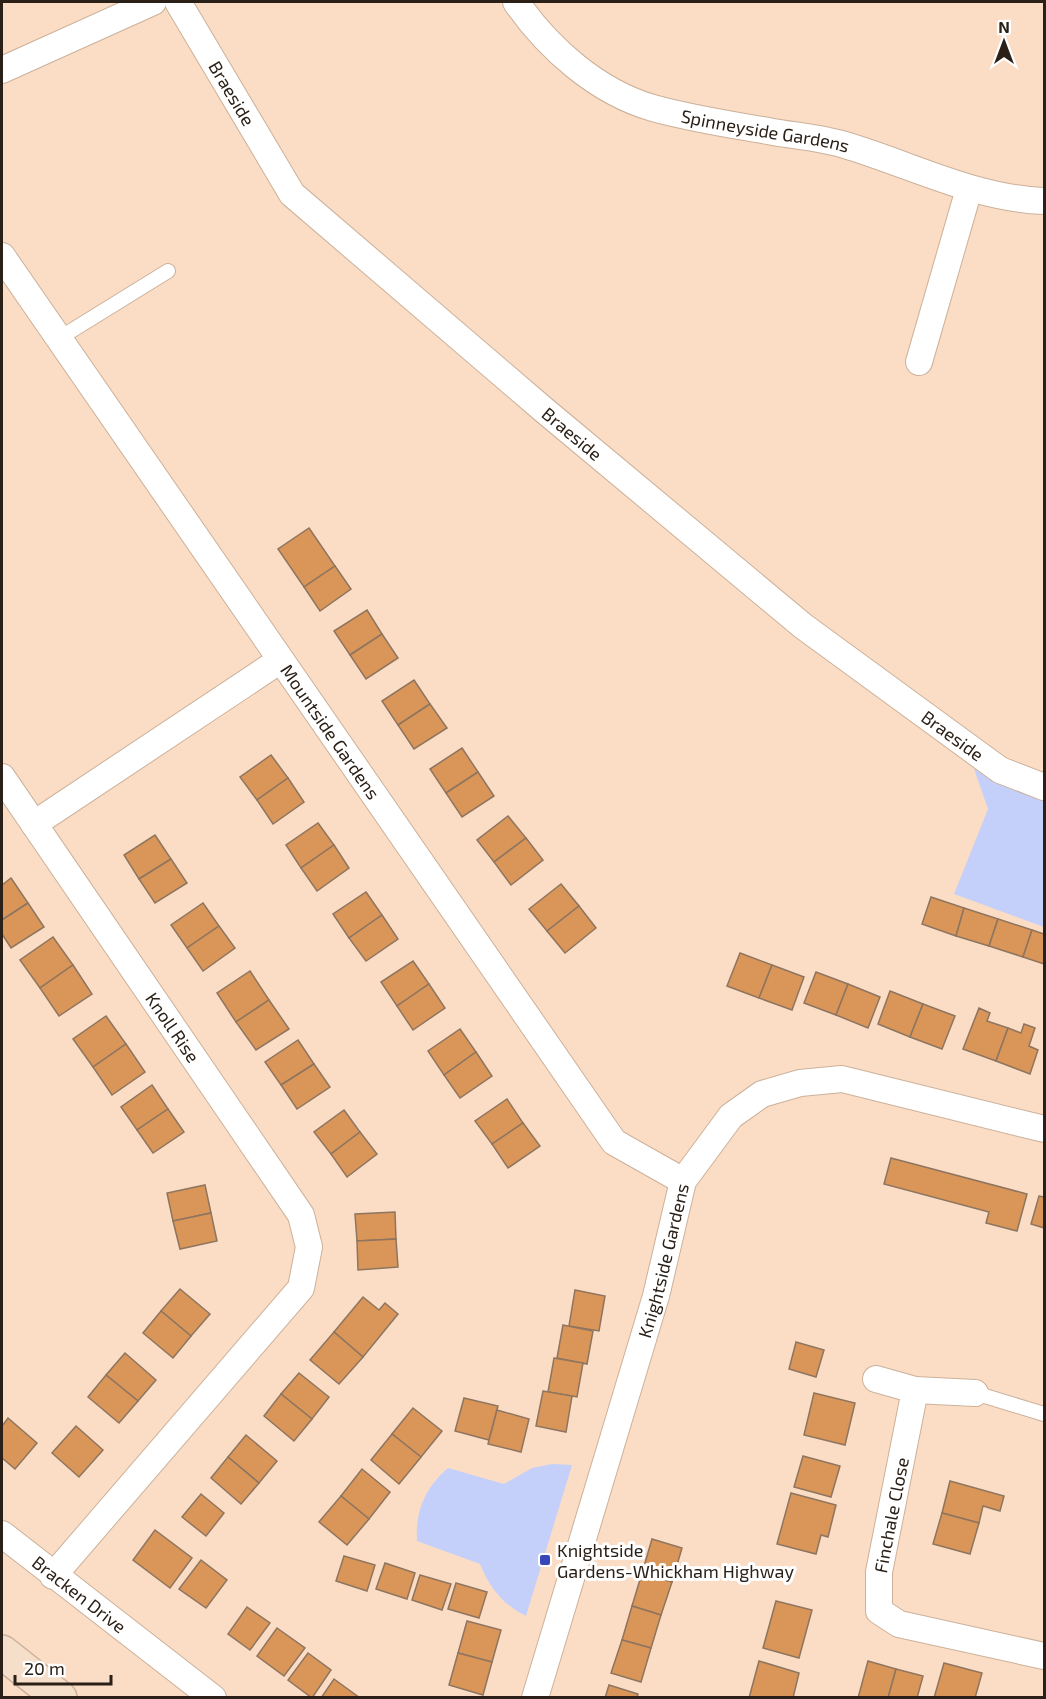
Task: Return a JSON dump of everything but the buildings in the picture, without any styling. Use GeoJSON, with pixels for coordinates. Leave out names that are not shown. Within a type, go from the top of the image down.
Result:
{"type":"FeatureCollection","features":[{"type":"Feature","properties":{"kind":"main road"},"geometry":{"type":"LineString","coordinates":[[2,1652],[60,1698]]}},
{"type":"Feature","properties":{"kind":"street"},"geometry":{"type":"LineString","coordinates":[[2,70],[153,2]]}},
{"type":"Feature","properties":{"kind":"street","name":"Braeside"},"geometry":{"type":"LineString","coordinates":[[178,2],[292,194],[803,626],[1000,770],[1044,787]]}},
{"type":"Feature","properties":{"kind":"street","name":"Spinneyside Gardens"},"geometry":{"type":"LineString","coordinates":[[516,2],[533,26],[560,54],[604,85],[652,107],[843,144],[969,189],[1010,200],[1044,201]]}},
{"type":"Feature","properties":{"kind":"street"},"geometry":{"type":"LineString","coordinates":[[919,362],[969,189]]}},
{"type":"Feature","properties":{"kind":"street","name":"Mountside Gardens"},"geometry":{"type":"LineString","coordinates":[[2,256],[279,661],[614,1142],[683,1181]]}},
{"type":"Feature","properties":{"kind":"street"},"geometry":{"type":"LineString","coordinates":[[34,824],[279,661]]}},
{"type":"Feature","properties":{"kind":"street","name":"Knoll Rise"},"geometry":{"type":"LineString","coordinates":[[2,777],[302,1215],[309,1247],[301,1288],[53,1576]]}},
{"type":"Feature","properties":{"kind":"street","name":"Knightside Gardens"},"geometry":{"type":"LineString","coordinates":[[535,1698],[656,1296],[683,1181],[731,1116],[762,1094],[800,1083],[843,1079],[1044,1129]]}},
{"type":"Feature","properties":{"kind":"street"},"geometry":{"type":"LineString","coordinates":[[876,1379],[915,1390],[975,1393]]}},
{"type":"Feature","properties":{"kind":"street","name":"Finchale Close"},"geometry":{"type":"LineString","coordinates":[[915,1390],[879,1572],[879,1611],[899,1624],[1044,1656]]}},
{"type":"Feature","properties":{"kind":"street","name":"Bracken Drive"},"geometry":{"type":"LineString","coordinates":[[2,1534],[53,1576],[213,1698]]}},
{"type":"Feature","properties":{"kind":"lane"},"geometry":{"type":"LineString","coordinates":[[58,339],[168,271]]}},
{"type":"Feature","properties":{"kind":"lane"},"geometry":{"type":"LineString","coordinates":[[975,1393],[1044,1414]]}},
{"type":"Feature","properties":{"kind":"shaded area"},"geometry":{"type":"Polygon","coordinates":[[[974,769],[1044,799],[1044,927],[954,894],[988,809],[974,769]]]}},
{"type":"Feature","properties":{"kind":"shaded area"},"geometry":{"type":"Polygon","coordinates":[[[552,1464],[572,1465],[526,1616],[504,1601],[488,1581],[480,1564],[417,1541],[418,1520],[423,1501],[433,1484],[448,1468],[504,1484],[532,1468],[552,1464]]]}},
{"type":"Feature","properties":{"kind":"place","name":"Knightside Gardens-Whickham Highway"},"geometry":{"type":"Point","coordinates":[545,1560]}}]}
